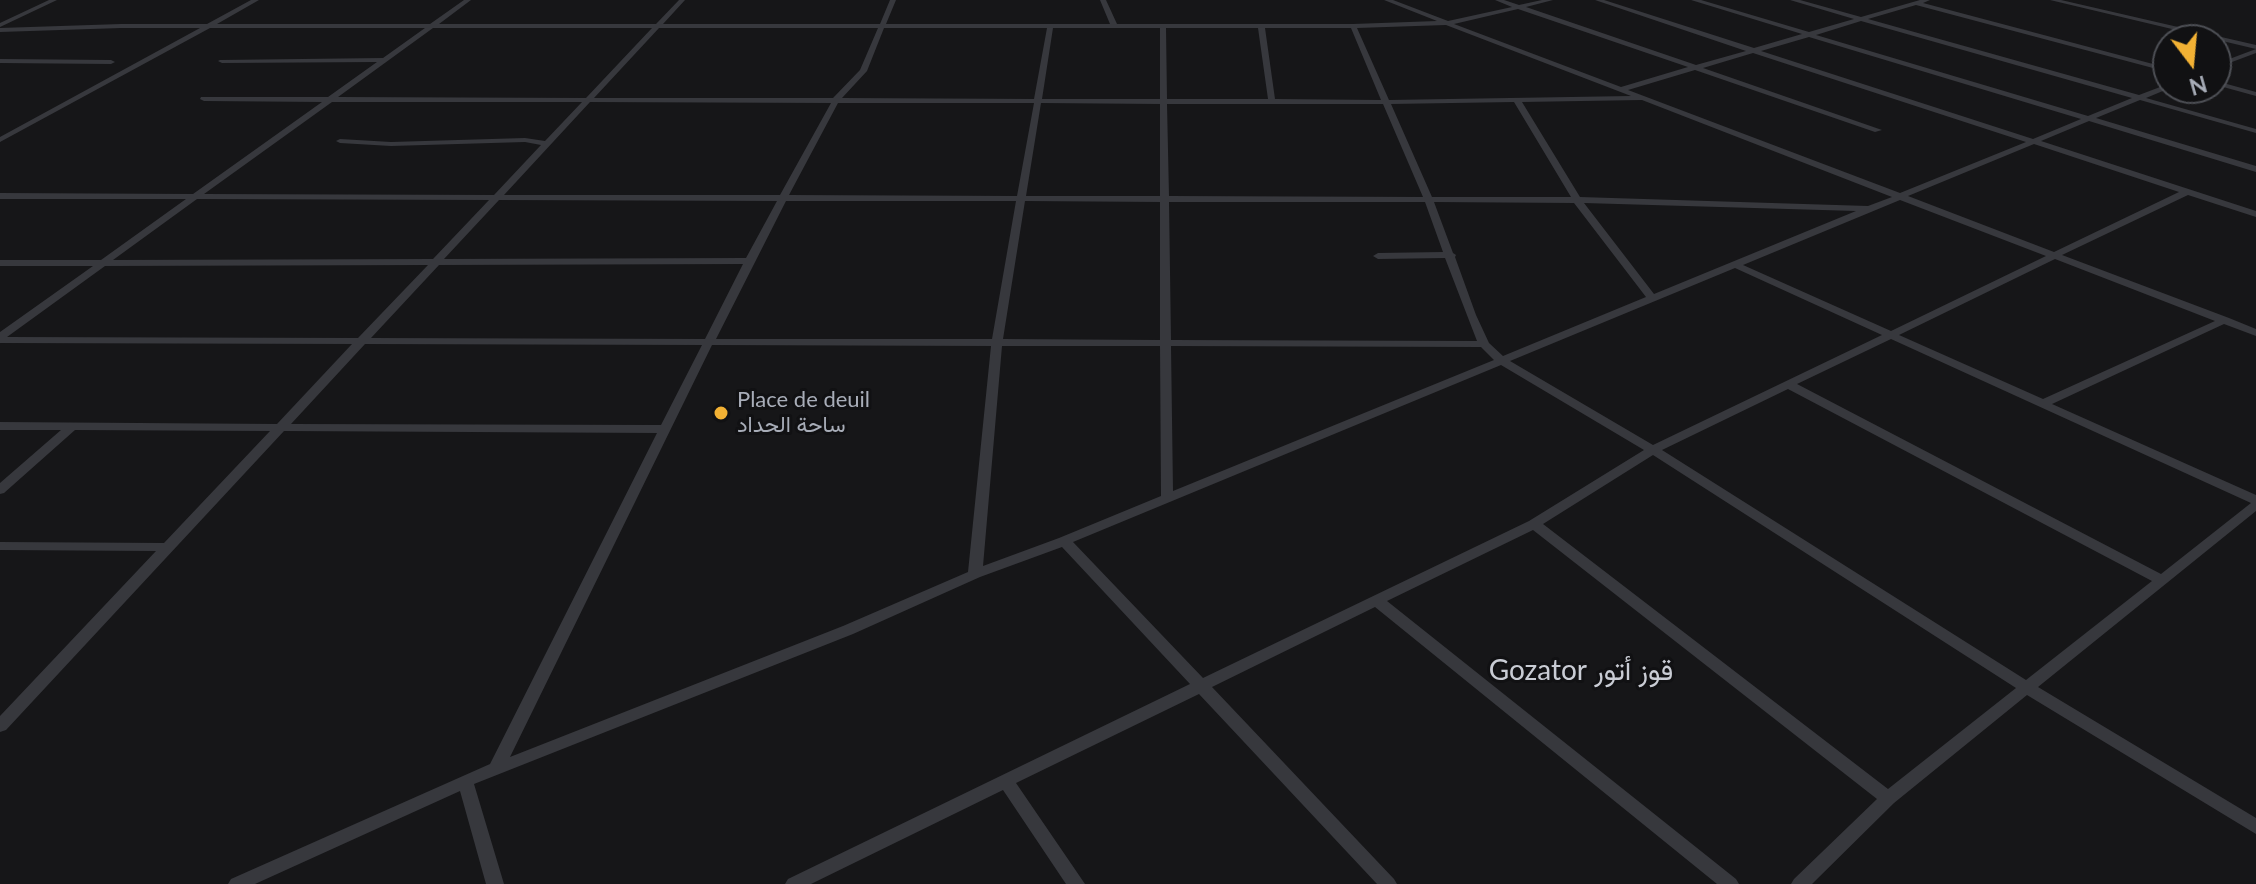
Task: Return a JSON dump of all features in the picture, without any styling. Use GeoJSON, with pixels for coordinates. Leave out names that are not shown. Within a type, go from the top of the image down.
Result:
{"type":"FeatureCollection","features":[{"type":"Feature","properties":{"kind":"street"},"geometry":{"type":"LineString","coordinates":[[0,27],[54,0]]}},
{"type":"Feature","properties":{"kind":"street"},"geometry":{"type":"LineString","coordinates":[[0,140],[256,0]]}},
{"type":"Feature","properties":{"kind":"street"},"geometry":{"type":"LineString","coordinates":[[0,338],[468,0]]}},
{"type":"Feature","properties":{"kind":"street"},"geometry":{"type":"LineString","coordinates":[[0,726],[360,339],[628,60],[654,26],[682,0]]}},
{"type":"Feature","properties":{"kind":"street"},"geometry":{"type":"LineString","coordinates":[[496,768],[749,261],[836,100],[863,71],[893,0]]}},
{"type":"Feature","properties":{"kind":"street"},"geometry":{"type":"LineString","coordinates":[[1103,0],[1115,27]]}},
{"type":"Feature","properties":{"kind":"street"},"geometry":{"type":"LineString","coordinates":[[1387,0],[2256,333]]}},
{"type":"Feature","properties":{"kind":"street"},"geometry":{"type":"LineString","coordinates":[[1498,0],[1878,130]]}},
{"type":"Feature","properties":{"kind":"street"},"geometry":{"type":"LineString","coordinates":[[0,27],[1353,26],[1448,23],[1550,0]]}},
{"type":"Feature","properties":{"kind":"street"},"geometry":{"type":"LineString","coordinates":[[1598,0],[2256,214]]}},
{"type":"Feature","properties":{"kind":"street"},"geometry":{"type":"LineString","coordinates":[[1694,0],[2256,169]]}},
{"type":"Feature","properties":{"kind":"street"},"geometry":{"type":"LineString","coordinates":[[1793,0],[2256,131]]}},
{"type":"Feature","properties":{"kind":"street"},"geometry":{"type":"LineString","coordinates":[[1906,0],[2152,66]]}},
{"type":"Feature","properties":{"kind":"street"},"geometry":{"type":"LineString","coordinates":[[1622,89],[1927,0]]}},
{"type":"Feature","properties":{"kind":"street"},"geometry":{"type":"LineString","coordinates":[[2053,0],[2256,49]]}},
{"type":"Feature","properties":{"kind":"street"},"geometry":{"type":"LineString","coordinates":[[1261,26],[1272,102]]}},
{"type":"Feature","properties":{"kind":"street"},"geometry":{"type":"LineString","coordinates":[[1353,26],[1429,200],[1484,344],[1502,361],[1653,450],[2024,686],[2256,827]]}},
{"type":"Feature","properties":{"kind":"street"},"geometry":{"type":"LineString","coordinates":[[1163,27],[1167,499]]}},
{"type":"Feature","properties":{"kind":"street"},"geometry":{"type":"LineString","coordinates":[[975,574],[997,343],[1050,28]]}},
{"type":"Feature","properties":{"kind":"street"},"geometry":{"type":"LineString","coordinates":[[2232,59],[2256,49]]}},
{"type":"Feature","properties":{"kind":"street"},"geometry":{"type":"LineString","coordinates":[[222,61],[384,60]]}},
{"type":"Feature","properties":{"kind":"street"},"geometry":{"type":"LineString","coordinates":[[0,61],[111,62]]}},
{"type":"Feature","properties":{"kind":"street"},"geometry":{"type":"LineString","coordinates":[[2232,87],[2256,94]]}},
{"type":"Feature","properties":{"kind":"street"},"geometry":{"type":"LineString","coordinates":[[237,884],[496,768],[848,630],[975,574],[1167,499],[2152,93]]}},
{"type":"Feature","properties":{"kind":"street"},"geometry":{"type":"LineString","coordinates":[[204,99],[1518,102],[1644,98]]}},
{"type":"Feature","properties":{"kind":"street"},"geometry":{"type":"LineString","coordinates":[[1518,102],[1577,200],[1653,299]]}},
{"type":"Feature","properties":{"kind":"street"},"geometry":{"type":"LineString","coordinates":[[340,141],[391,144],[525,140],[546,144]]}},
{"type":"Feature","properties":{"kind":"street"},"geometry":{"type":"LineString","coordinates":[[794,884],[1534,524],[1653,450],[2188,191]]}},
{"type":"Feature","properties":{"kind":"street"},"geometry":{"type":"LineString","coordinates":[[0,196],[1577,200],[1872,209]]}},
{"type":"Feature","properties":{"kind":"street"},"geometry":{"type":"LineString","coordinates":[[1378,256],[1451,255]]}},
{"type":"Feature","properties":{"kind":"street"},"geometry":{"type":"LineString","coordinates":[[0,263],[749,261]]}},
{"type":"Feature","properties":{"kind":"street"},"geometry":{"type":"LineString","coordinates":[[1736,265],[2256,502],[1888,798],[1800,884]]}},
{"type":"Feature","properties":{"kind":"street"},"geometry":{"type":"LineString","coordinates":[[2044,403],[2225,320]]}},
{"type":"Feature","properties":{"kind":"street"},"geometry":{"type":"LineString","coordinates":[[0,338],[1484,344]]}},
{"type":"Feature","properties":{"kind":"street"},"geometry":{"type":"LineString","coordinates":[[1788,384],[2160,579]]}},
{"type":"Feature","properties":{"kind":"street"},"geometry":{"type":"LineString","coordinates":[[0,426],[665,429]]}},
{"type":"Feature","properties":{"kind":"street"},"geometry":{"type":"LineString","coordinates":[[0,490],[71,427]]}},
{"type":"Feature","properties":{"kind":"street"},"geometry":{"type":"LineString","coordinates":[[1534,524],[1888,798]]}},
{"type":"Feature","properties":{"kind":"street"},"geometry":{"type":"LineString","coordinates":[[1064,541],[1388,884]]}},
{"type":"Feature","properties":{"kind":"street"},"geometry":{"type":"LineString","coordinates":[[0,546],[167,547]]}},
{"type":"Feature","properties":{"kind":"street"},"geometry":{"type":"LineString","coordinates":[[1376,600],[1730,884]]}},
{"type":"Feature","properties":{"kind":"street"},"geometry":{"type":"LineString","coordinates":[[465,781],[495,884]]}},
{"type":"Feature","properties":{"kind":"street"},"geometry":{"type":"LineString","coordinates":[[1006,782],[1076,884]]}},
{"type":"Feature","properties":{"kind":"place","name":"Place de deuil ساحة الحداد"},"geometry":{"type":"Point","coordinates":[721,413]}},
{"type":"Feature","properties":{"kind":"district","name":"Gozator قوز أتور"},"geometry":{"type":"Point","coordinates":[1581,671]}}]}
